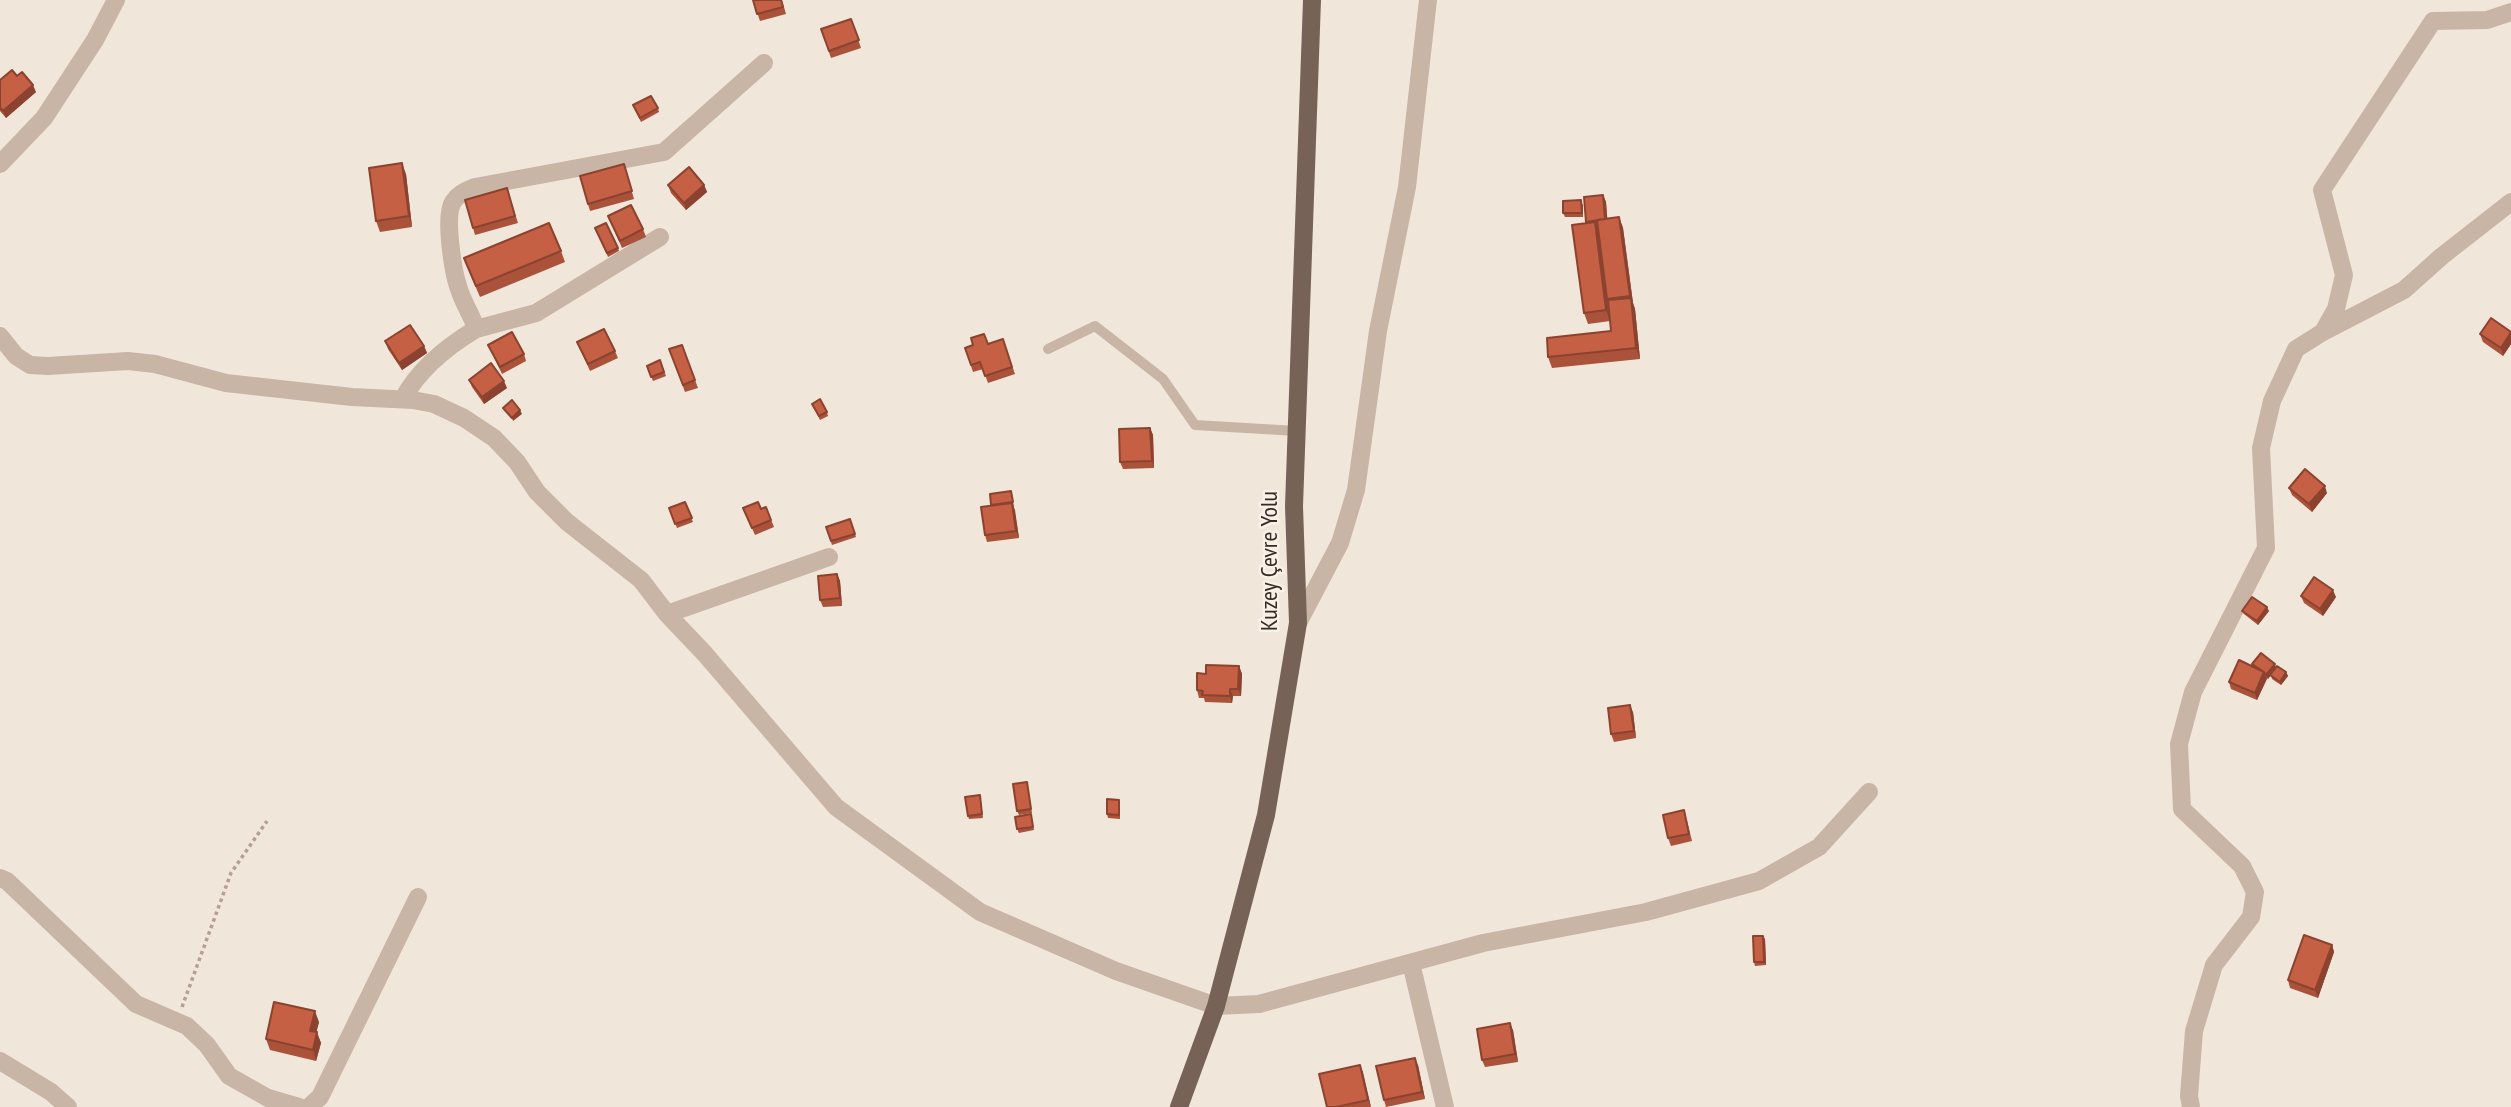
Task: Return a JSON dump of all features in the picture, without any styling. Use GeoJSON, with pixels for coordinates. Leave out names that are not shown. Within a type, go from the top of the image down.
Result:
{"type":"FeatureCollection","features":[{"type":"Feature","properties":{"kind":"main road","name":"Kuzey Çevre Yolu"},"geometry":{"type":"LineString","coordinates":[[1179,1107],[1216,1006],[1266,815],[1298,623],[1294,506],[1312,0]]}},
{"type":"Feature","properties":{"kind":"street"},"geometry":{"type":"LineString","coordinates":[[0,164],[44,118],[95,40],[116,0]]}},
{"type":"Feature","properties":{"kind":"street"},"geometry":{"type":"LineString","coordinates":[[1298,623],[1340,543],[1356,490],[1378,331],[1407,187],[1428,0]]}},
{"type":"Feature","properties":{"kind":"street"},"geometry":{"type":"LineString","coordinates":[[2323,332],[2336,309],[2344,275],[2322,190],[2433,21],[2487,20],[2511,12]]}},
{"type":"Feature","properties":{"kind":"street"},"geometry":{"type":"LineString","coordinates":[[477,330],[460,292],[451,261],[451,205],[461,192],[475,187],[664,152],[764,62]]}},
{"type":"Feature","properties":{"kind":"street"},"geometry":{"type":"LineString","coordinates":[[2191,1107],[2189,1096],[2194,1031],[2214,965],[2252,917],[2255,892],[2242,866],[2182,809],[2179,744],[2193,692],[2266,548],[2261,448],[2272,401],[2297,349],[2323,332],[2404,290],[2442,256],[2511,202]]}},
{"type":"Feature","properties":{"kind":"street"},"geometry":{"type":"LineString","coordinates":[[403,399],[411,384],[428,366],[477,330],[536,313],[660,237]]}},
{"type":"Feature","properties":{"kind":"street"},"geometry":{"type":"LineString","coordinates":[[0,336],[16,356],[30,365],[128,360],[155,364],[226,383],[434,404],[464,418],[494,438],[517,462],[537,492],[568,522],[641,580],[667,614],[705,654],[836,807],[981,912],[1116,971],[1216,1006],[1259,1004],[1483,943],[1646,912],[1759,881],[1819,847],[1869,792]]}},
{"type":"Feature","properties":{"kind":"street"},"geometry":{"type":"LineString","coordinates":[[667,614],[829,557]]}},
{"type":"Feature","properties":{"kind":"street"},"geometry":{"type":"LineString","coordinates":[[0,878],[7,881],[136,1004],[187,1026],[207,1045],[229,1076],[268,1098],[299,1107]]}},
{"type":"Feature","properties":{"kind":"street"},"geometry":{"type":"LineString","coordinates":[[309,1107],[320,1097],[418,897]]}},
{"type":"Feature","properties":{"kind":"street"},"geometry":{"type":"LineString","coordinates":[[1411,962],[1445,1107]]}},
{"type":"Feature","properties":{"kind":"street"},"geometry":{"type":"LineString","coordinates":[[0,1061],[51,1092],[68,1107]]}},
{"type":"Feature","properties":{"kind":"lane"},"geometry":{"type":"LineString","coordinates":[[1048,349],[1096,326],[1163,379],[1195,425],[1297,431]]}},
{"type":"Feature","properties":{"kind":"path"},"geometry":{"type":"LineString","coordinates":[[177,1022],[231,873],[267,821]]}},
{"type":"Feature","properties":{"kind":"building"},"geometry":{"type":"Polygon","coordinates":[[[753,0],[781,0],[783,7],[757,14],[753,0]]]}},
{"type":"Feature","properties":{"kind":"building"},"geometry":{"type":"Polygon","coordinates":[[[851,19],[859,40],[829,51],[821,29],[851,19]]]}},
{"type":"Feature","properties":{"kind":"building"},"geometry":{"type":"Polygon","coordinates":[[[12,70],[17,76],[22,72],[33,85],[3,111],[0,107],[0,80],[12,70]]]}},
{"type":"Feature","properties":{"kind":"building"},"geometry":{"type":"Polygon","coordinates":[[[651,96],[658,108],[640,118],[633,105],[651,96]]]}},
{"type":"Feature","properties":{"kind":"building"},"geometry":{"type":"Polygon","coordinates":[[[402,163],[409,216],[376,221],[369,168],[402,163]]]}},
{"type":"Feature","properties":{"kind":"building"},"geometry":{"type":"Polygon","coordinates":[[[624,164],[632,191],[588,204],[580,176],[624,164]]]}},
{"type":"Feature","properties":{"kind":"building"},"geometry":{"type":"Polygon","coordinates":[[[689,167],[704,185],[684,203],[668,185],[689,167]]]}},
{"type":"Feature","properties":{"kind":"building"},"geometry":{"type":"Polygon","coordinates":[[[507,188],[515,216],[473,228],[465,200],[507,188]]]}},
{"type":"Feature","properties":{"kind":"building"},"geometry":{"type":"Polygon","coordinates":[[[1603,195],[1605,219],[1586,222],[1584,197],[1603,195]]]}},
{"type":"Feature","properties":{"kind":"building"},"geometry":{"type":"Polygon","coordinates":[[[1581,200],[1582,213],[1563,213],[1563,201],[1581,200]]]}},
{"type":"Feature","properties":{"kind":"building"},"geometry":{"type":"Polygon","coordinates":[[[631,205],[643,229],[620,241],[608,216],[631,205]]]}},
{"type":"Feature","properties":{"kind":"building"},"geometry":{"type":"Polygon","coordinates":[[[1619,217],[1630,296],[1607,299],[1597,220],[1619,217]]]}},
{"type":"Feature","properties":{"kind":"building"},"geometry":{"type":"Polygon","coordinates":[[[1595,222],[1606,310],[1584,313],[1572,225],[1595,222]]]}},
{"type":"Feature","properties":{"kind":"building"},"geometry":{"type":"Polygon","coordinates":[[[549,223],[561,251],[476,286],[464,258],[549,223]]]}},
{"type":"Feature","properties":{"kind":"building"},"geometry":{"type":"Polygon","coordinates":[[[606,223],[618,248],[607,253],[595,228],[606,223]]]}},
{"type":"Feature","properties":{"kind":"building"},"geometry":{"type":"Polygon","coordinates":[[[1631,298],[1636,348],[1548,357],[1547,338],[1611,331],[1608,300],[1631,298]]]}},
{"type":"Feature","properties":{"kind":"building"},"geometry":{"type":"Polygon","coordinates":[[[2491,318],[2511,332],[2501,348],[2480,334],[2491,318]]]}},
{"type":"Feature","properties":{"kind":"building"},"geometry":{"type":"Polygon","coordinates":[[[410,325],[424,346],[399,363],[385,341],[410,325]]]}},
{"type":"Feature","properties":{"kind":"building"},"geometry":{"type":"Polygon","coordinates":[[[604,329],[615,351],[588,364],[577,342],[604,329]]]}},
{"type":"Feature","properties":{"kind":"building"},"geometry":{"type":"Polygon","coordinates":[[[512,332],[524,354],[500,367],[488,345],[512,332]]]}},
{"type":"Feature","properties":{"kind":"building"},"geometry":{"type":"Polygon","coordinates":[[[984,334],[988,344],[1003,339],[1012,367],[985,376],[980,362],[971,365],[965,348],[973,345],[971,338],[984,334]]]}},
{"type":"Feature","properties":{"kind":"building"},"geometry":{"type":"Polygon","coordinates":[[[682,345],[695,380],[683,385],[669,349],[682,345]]]}},
{"type":"Feature","properties":{"kind":"building"},"geometry":{"type":"Polygon","coordinates":[[[660,360],[664,372],[651,377],[647,366],[660,360]]]}},
{"type":"Feature","properties":{"kind":"building"},"geometry":{"type":"Polygon","coordinates":[[[491,363],[504,381],[482,397],[469,380],[491,363]]]}},
{"type":"Feature","properties":{"kind":"building"},"geometry":{"type":"Polygon","coordinates":[[[820,399],[827,412],[819,416],[812,404],[820,399]]]}},
{"type":"Feature","properties":{"kind":"building"},"geometry":{"type":"Polygon","coordinates":[[[512,400],[520,410],[512,418],[503,408],[512,400]]]}},
{"type":"Feature","properties":{"kind":"building"},"geometry":{"type":"Polygon","coordinates":[[[1150,428],[1152,461],[1120,462],[1119,429],[1150,428]]]}},
{"type":"Feature","properties":{"kind":"building"},"geometry":{"type":"Polygon","coordinates":[[[2305,469],[2325,486],[2309,504],[2289,488],[2305,469]]]}},
{"type":"Feature","properties":{"kind":"building"},"geometry":{"type":"Polygon","coordinates":[[[1011,491],[1013,502],[991,505],[990,494],[1011,491]]]}},
{"type":"Feature","properties":{"kind":"building"},"geometry":{"type":"Polygon","coordinates":[[[685,502],[692,518],[675,524],[669,508],[685,502]]]}},
{"type":"Feature","properties":{"kind":"building"},"geometry":{"type":"Polygon","coordinates":[[[758,502],[761,509],[766,507],[771,520],[752,528],[743,508],[758,502]]]}},
{"type":"Feature","properties":{"kind":"building"},"geometry":{"type":"Polygon","coordinates":[[[1012,503],[1016,531],[985,535],[981,507],[1012,503]]]}},
{"type":"Feature","properties":{"kind":"building"},"geometry":{"type":"Polygon","coordinates":[[[850,519],[855,534],[831,541],[826,527],[850,519]]]}},
{"type":"Feature","properties":{"kind":"building"},"geometry":{"type":"Polygon","coordinates":[[[837,574],[840,598],[820,600],[818,576],[837,574]]]}},
{"type":"Feature","properties":{"kind":"building"},"geometry":{"type":"Polygon","coordinates":[[[2314,577],[2333,590],[2320,609],[2301,596],[2314,577]]]}},
{"type":"Feature","properties":{"kind":"building"},"geometry":{"type":"Polygon","coordinates":[[[2252,597],[2267,607],[2257,621],[2242,611],[2252,597]]]}},
{"type":"Feature","properties":{"kind":"building"},"geometry":{"type":"Polygon","coordinates":[[[2261,653],[2275,664],[2266,675],[2252,664],[2261,653]]]}},
{"type":"Feature","properties":{"kind":"building"},"geometry":{"type":"Polygon","coordinates":[[[2239,660],[2264,672],[2255,693],[2229,682],[2239,660]]]}},
{"type":"Feature","properties":{"kind":"building"},"geometry":{"type":"Polygon","coordinates":[[[1206,665],[1239,666],[1238,689],[1230,689],[1230,696],[1202,695],[1203,691],[1197,690],[1197,673],[1206,674],[1206,665]]]}},
{"type":"Feature","properties":{"kind":"building"},"geometry":{"type":"Polygon","coordinates":[[[2277,666],[2286,672],[2280,682],[2270,675],[2277,666]]]}},
{"type":"Feature","properties":{"kind":"building"},"geometry":{"type":"Polygon","coordinates":[[[1630,705],[1634,731],[1611,734],[1608,708],[1630,705]]]}},
{"type":"Feature","properties":{"kind":"building"},"geometry":{"type":"Polygon","coordinates":[[[1027,782],[1031,809],[1017,811],[1013,784],[1027,782]]]}},
{"type":"Feature","properties":{"kind":"building"},"geometry":{"type":"Polygon","coordinates":[[[980,795],[982,814],[968,816],[965,797],[980,795]]]}},
{"type":"Feature","properties":{"kind":"building"},"geometry":{"type":"Polygon","coordinates":[[[1107,799],[1119,800],[1119,815],[1107,814],[1107,799]]]}},
{"type":"Feature","properties":{"kind":"building"},"geometry":{"type":"Polygon","coordinates":[[[1684,810],[1689,834],[1668,838],[1663,815],[1684,810]]]}},
{"type":"Feature","properties":{"kind":"building"},"geometry":{"type":"Polygon","coordinates":[[[1031,814],[1033,827],[1017,829],[1015,817],[1031,814]]]}},
{"type":"Feature","properties":{"kind":"building"},"geometry":{"type":"Polygon","coordinates":[[[2304,935],[2332,945],[2315,990],[2288,980],[2304,935]]]}},
{"type":"Feature","properties":{"kind":"building"},"geometry":{"type":"Polygon","coordinates":[[[1753,936],[1763,936],[1764,962],[1754,962],[1753,936]]]}},
{"type":"Feature","properties":{"kind":"building"},"geometry":{"type":"Polygon","coordinates":[[[274,1002],[315,1011],[310,1031],[317,1032],[313,1050],[266,1039],[274,1002]]]}},
{"type":"Feature","properties":{"kind":"building"},"geometry":{"type":"Polygon","coordinates":[[[1510,1023],[1515,1054],[1482,1060],[1477,1029],[1510,1023]]]}},
{"type":"Feature","properties":{"kind":"building"},"geometry":{"type":"Polygon","coordinates":[[[1415,1058],[1422,1092],[1384,1100],[1376,1066],[1415,1058]]]}},
{"type":"Feature","properties":{"kind":"building"},"geometry":{"type":"Polygon","coordinates":[[[1360,1065],[1368,1100],[1327,1107],[1319,1074],[1360,1065]]]}}]}
